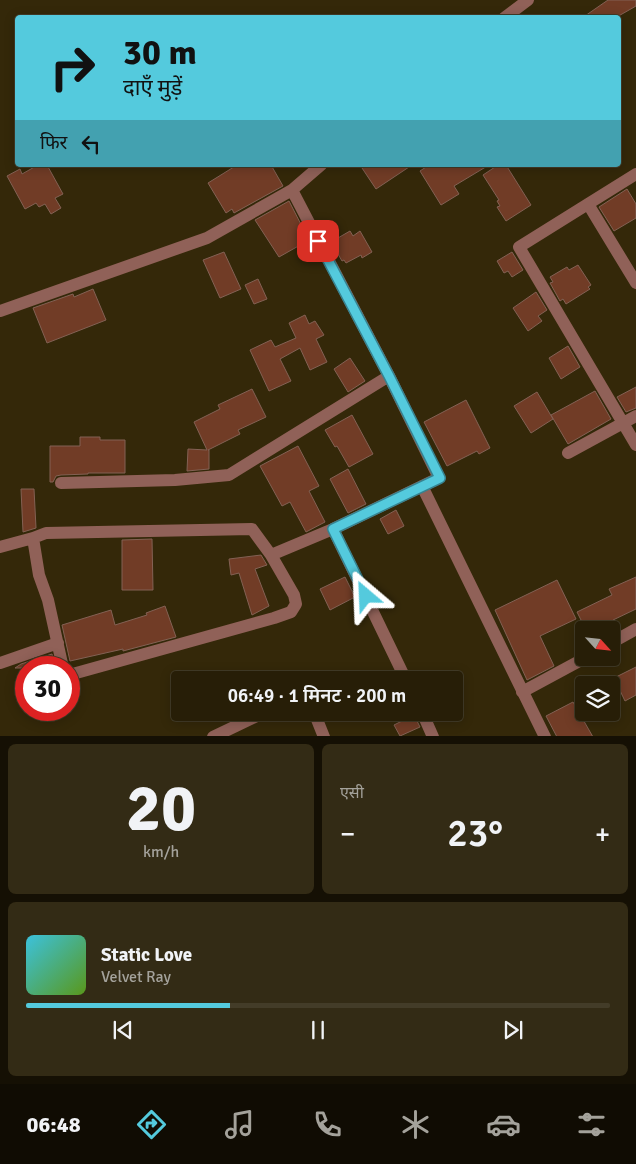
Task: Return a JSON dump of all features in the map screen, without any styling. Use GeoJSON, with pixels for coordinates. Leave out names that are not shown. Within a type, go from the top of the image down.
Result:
{"type":"FeatureCollection","features":[{"type":"Feature","properties":{"kind":"street"},"geometry":{"type":"LineString","coordinates":[[508,15],[528,0]]}},
{"type":"Feature","properties":{"kind":"street"},"geometry":{"type":"LineString","coordinates":[[0,311],[207,238],[292,190],[319,167]]}},
{"type":"Feature","properties":{"kind":"street"},"geometry":{"type":"LineString","coordinates":[[636,174],[519,247],[636,445]]}},
{"type":"Feature","properties":{"kind":"street"},"geometry":{"type":"LineString","coordinates":[[271,555],[333,529],[440,478],[292,190]]}},
{"type":"Feature","properties":{"kind":"street"},"geometry":{"type":"LineString","coordinates":[[588,204],[636,284]]}},
{"type":"Feature","properties":{"kind":"street"},"geometry":{"type":"LineString","coordinates":[[61,483],[175,480],[229,475],[389,376]]}},
{"type":"Feature","properties":{"kind":"street"},"geometry":{"type":"LineString","coordinates":[[568,453],[636,416]]}},
{"type":"Feature","properties":{"kind":"street"},"geometry":{"type":"LineString","coordinates":[[422,486],[545,736]]}},
{"type":"Feature","properties":{"kind":"street"},"geometry":{"type":"LineString","coordinates":[[0,545],[33,538],[46,533],[252,528],[271,555],[294,595],[296,604],[291,612],[265,621],[80,672]]}},
{"type":"Feature","properties":{"kind":"street"},"geometry":{"type":"LineString","coordinates":[[333,529],[402,671]]}},
{"type":"Feature","properties":{"kind":"street"},"geometry":{"type":"LineString","coordinates":[[33,538],[38,575],[48,600],[60,656]]}},
{"type":"Feature","properties":{"kind":"street"},"geometry":{"type":"LineString","coordinates":[[620,638],[636,629]]}},
{"type":"Feature","properties":{"kind":"street"},"geometry":{"type":"LineString","coordinates":[[0,662],[58,643]]}},
{"type":"Feature","properties":{"kind":"street"},"geometry":{"type":"LineString","coordinates":[[522,692],[575,663]]}},
{"type":"Feature","properties":{"kind":"street"},"geometry":{"type":"LineString","coordinates":[[213,736],[246,721]]}},
{"type":"Feature","properties":{"kind":"street"},"geometry":{"type":"LineString","coordinates":[[318,721],[324,736]]}},
{"type":"Feature","properties":{"kind":"street"},"geometry":{"type":"LineString","coordinates":[[425,721],[431,736]]}},
{"type":"Feature","properties":{"kind":"building"},"geometry":{"type":"Polygon","coordinates":[[[608,0],[636,0],[636,6],[620,15],[586,15],[608,0]]]}},
{"type":"Feature","properties":{"kind":"building"},"geometry":{"type":"Polygon","coordinates":[[[34,167],[48,167],[63,194],[55,198],[61,208],[51,214],[45,204],[39,207],[36,203],[25,209],[7,176],[20,169],[22,174],[34,167]]]}},
{"type":"Feature","properties":{"kind":"building"},"geometry":{"type":"Polygon","coordinates":[[[234,167],[272,167],[283,186],[234,213],[232,209],[226,213],[208,183],[234,167]]]}},
{"type":"Feature","properties":{"kind":"building"},"geometry":{"type":"Polygon","coordinates":[[[361,167],[409,167],[376,189],[361,167]]]}},
{"type":"Feature","properties":{"kind":"building"},"geometry":{"type":"Polygon","coordinates":[[[426,167],[486,167],[454,186],[459,194],[441,205],[420,171],[426,167]]]}},
{"type":"Feature","properties":{"kind":"building"},"geometry":{"type":"Polygon","coordinates":[[[495,167],[507,167],[531,205],[506,221],[497,207],[500,206],[497,201],[499,200],[483,175],[495,167]]]}},
{"type":"Feature","properties":{"kind":"building"},"geometry":{"type":"Polygon","coordinates":[[[627,189],[636,204],[636,218],[614,231],[599,207],[627,189]]]}},
{"type":"Feature","properties":{"kind":"building"},"geometry":{"type":"Polygon","coordinates":[[[289,201],[309,240],[279,257],[255,220],[289,201]]]}},
{"type":"Feature","properties":{"kind":"building"},"geometry":{"type":"Polygon","coordinates":[[[350,231],[353,236],[360,231],[372,252],[362,258],[361,255],[346,263],[344,260],[342,261],[331,242],[350,231]]]}},
{"type":"Feature","properties":{"kind":"building"},"geometry":{"type":"Polygon","coordinates":[[[224,252],[241,289],[220,298],[203,260],[224,252]]]}},
{"type":"Feature","properties":{"kind":"building"},"geometry":{"type":"Polygon","coordinates":[[[512,252],[523,270],[512,277],[508,271],[504,273],[497,261],[512,252]]]}},
{"type":"Feature","properties":{"kind":"building"},"geometry":{"type":"Polygon","coordinates":[[[578,265],[591,285],[588,287],[590,289],[566,304],[563,299],[560,301],[550,283],[553,282],[550,277],[567,267],[569,270],[578,265]]]}},
{"type":"Feature","properties":{"kind":"building"},"geometry":{"type":"Polygon","coordinates":[[[258,279],[267,299],[254,304],[245,285],[258,279]]]}},
{"type":"Feature","properties":{"kind":"building"},"geometry":{"type":"Polygon","coordinates":[[[93,289],[106,320],[47,343],[33,308],[73,294],[74,297],[93,289]]]}},
{"type":"Feature","properties":{"kind":"building"},"geometry":{"type":"Polygon","coordinates":[[[536,292],[547,310],[538,316],[542,321],[528,331],[513,308],[536,292]]]}},
{"type":"Feature","properties":{"kind":"building"},"geometry":{"type":"Polygon","coordinates":[[[305,315],[309,324],[315,321],[324,335],[316,339],[327,362],[310,370],[300,348],[280,359],[291,381],[269,391],[250,350],[271,340],[275,347],[296,338],[289,323],[305,315]]]}},
{"type":"Feature","properties":{"kind":"building"},"geometry":{"type":"Polygon","coordinates":[[[568,346],[580,367],[561,379],[549,358],[568,346]]]}},
{"type":"Feature","properties":{"kind":"building"},"geometry":{"type":"Polygon","coordinates":[[[350,358],[365,381],[348,392],[334,369],[350,358]]]}},
{"type":"Feature","properties":{"kind":"building"},"geometry":{"type":"Polygon","coordinates":[[[636,387],[636,408],[626,412],[617,397],[636,387]]]}},
{"type":"Feature","properties":{"kind":"building"},"geometry":{"type":"Polygon","coordinates":[[[252,389],[266,417],[238,430],[240,434],[208,450],[209,469],[187,471],[188,449],[207,450],[194,422],[220,409],[218,405],[252,389]]]}},
{"type":"Feature","properties":{"kind":"building"},"geometry":{"type":"Polygon","coordinates":[[[595,391],[611,419],[568,444],[551,415],[595,391]]]}},
{"type":"Feature","properties":{"kind":"building"},"geometry":{"type":"Polygon","coordinates":[[[537,392],[553,419],[531,433],[514,406],[537,392]]]}},
{"type":"Feature","properties":{"kind":"building"},"geometry":{"type":"Polygon","coordinates":[[[466,400],[490,448],[479,454],[477,451],[447,466],[424,422],[466,400]]]}},
{"type":"Feature","properties":{"kind":"building"},"geometry":{"type":"Polygon","coordinates":[[[352,415],[373,454],[349,467],[325,430],[352,415]]]}},
{"type":"Feature","properties":{"kind":"building"},"geometry":{"type":"Polygon","coordinates":[[[80,437],[100,437],[100,440],[125,440],[125,473],[61,475],[56,476],[53,482],[50,482],[50,446],[80,446],[80,437]]]}},
{"type":"Feature","properties":{"kind":"building"},"geometry":{"type":"Polygon","coordinates":[[[298,446],[319,486],[309,491],[325,522],[306,532],[290,502],[282,506],[260,466],[298,446]]]}},
{"type":"Feature","properties":{"kind":"building"},"geometry":{"type":"Polygon","coordinates":[[[348,469],[366,504],[348,513],[330,479],[348,469]]]}},
{"type":"Feature","properties":{"kind":"building"},"geometry":{"type":"Polygon","coordinates":[[[21,489],[34,489],[36,528],[23,532],[21,489]]]}},
{"type":"Feature","properties":{"kind":"building"},"geometry":{"type":"Polygon","coordinates":[[[396,510],[404,526],[388,534],[380,519],[396,510]]]}},
{"type":"Feature","properties":{"kind":"building"},"geometry":{"type":"Polygon","coordinates":[[[152,539],[153,590],[122,590],[122,540],[152,539]]]}},
{"type":"Feature","properties":{"kind":"building"},"geometry":{"type":"Polygon","coordinates":[[[261,555],[267,565],[255,569],[269,606],[252,615],[239,573],[231,575],[229,559],[261,555]]]}},
{"type":"Feature","properties":{"kind":"building"},"geometry":{"type":"Polygon","coordinates":[[[345,577],[355,597],[330,610],[320,589],[345,577]]]}},
{"type":"Feature","properties":{"kind":"building"},"geometry":{"type":"Polygon","coordinates":[[[636,577],[636,609],[614,621],[582,621],[577,612],[612,595],[609,589],[636,577]]]}},
{"type":"Feature","properties":{"kind":"building"},"geometry":{"type":"Polygon","coordinates":[[[557,580],[576,619],[540,636],[554,666],[527,680],[495,610],[557,580]]]}},
{"type":"Feature","properties":{"kind":"building"},"geometry":{"type":"Polygon","coordinates":[[[165,606],[176,637],[123,651],[123,649],[80,659],[80,656],[69,656],[62,625],[111,610],[115,625],[147,615],[146,613],[165,606]]]}},
{"type":"Feature","properties":{"kind":"building"},"geometry":{"type":"Polygon","coordinates":[[[636,667],[636,695],[625,701],[620,691],[620,676],[618,676],[636,667]]]}},
{"type":"Feature","properties":{"kind":"building"},"geometry":{"type":"Polygon","coordinates":[[[573,702],[575,706],[575,721],[584,721],[592,736],[556,736],[546,716],[573,702]]]}},
{"type":"Feature","properties":{"kind":"building"},"geometry":{"type":"Polygon","coordinates":[[[402,721],[417,721],[420,727],[400,736],[394,725],[402,721]]]}},
{"type":"Feature","properties":{"kind":"route"},"geometry":{"type":"LineString","coordinates":[[318,241],[440,478],[333,529],[366,596]]}}]}
